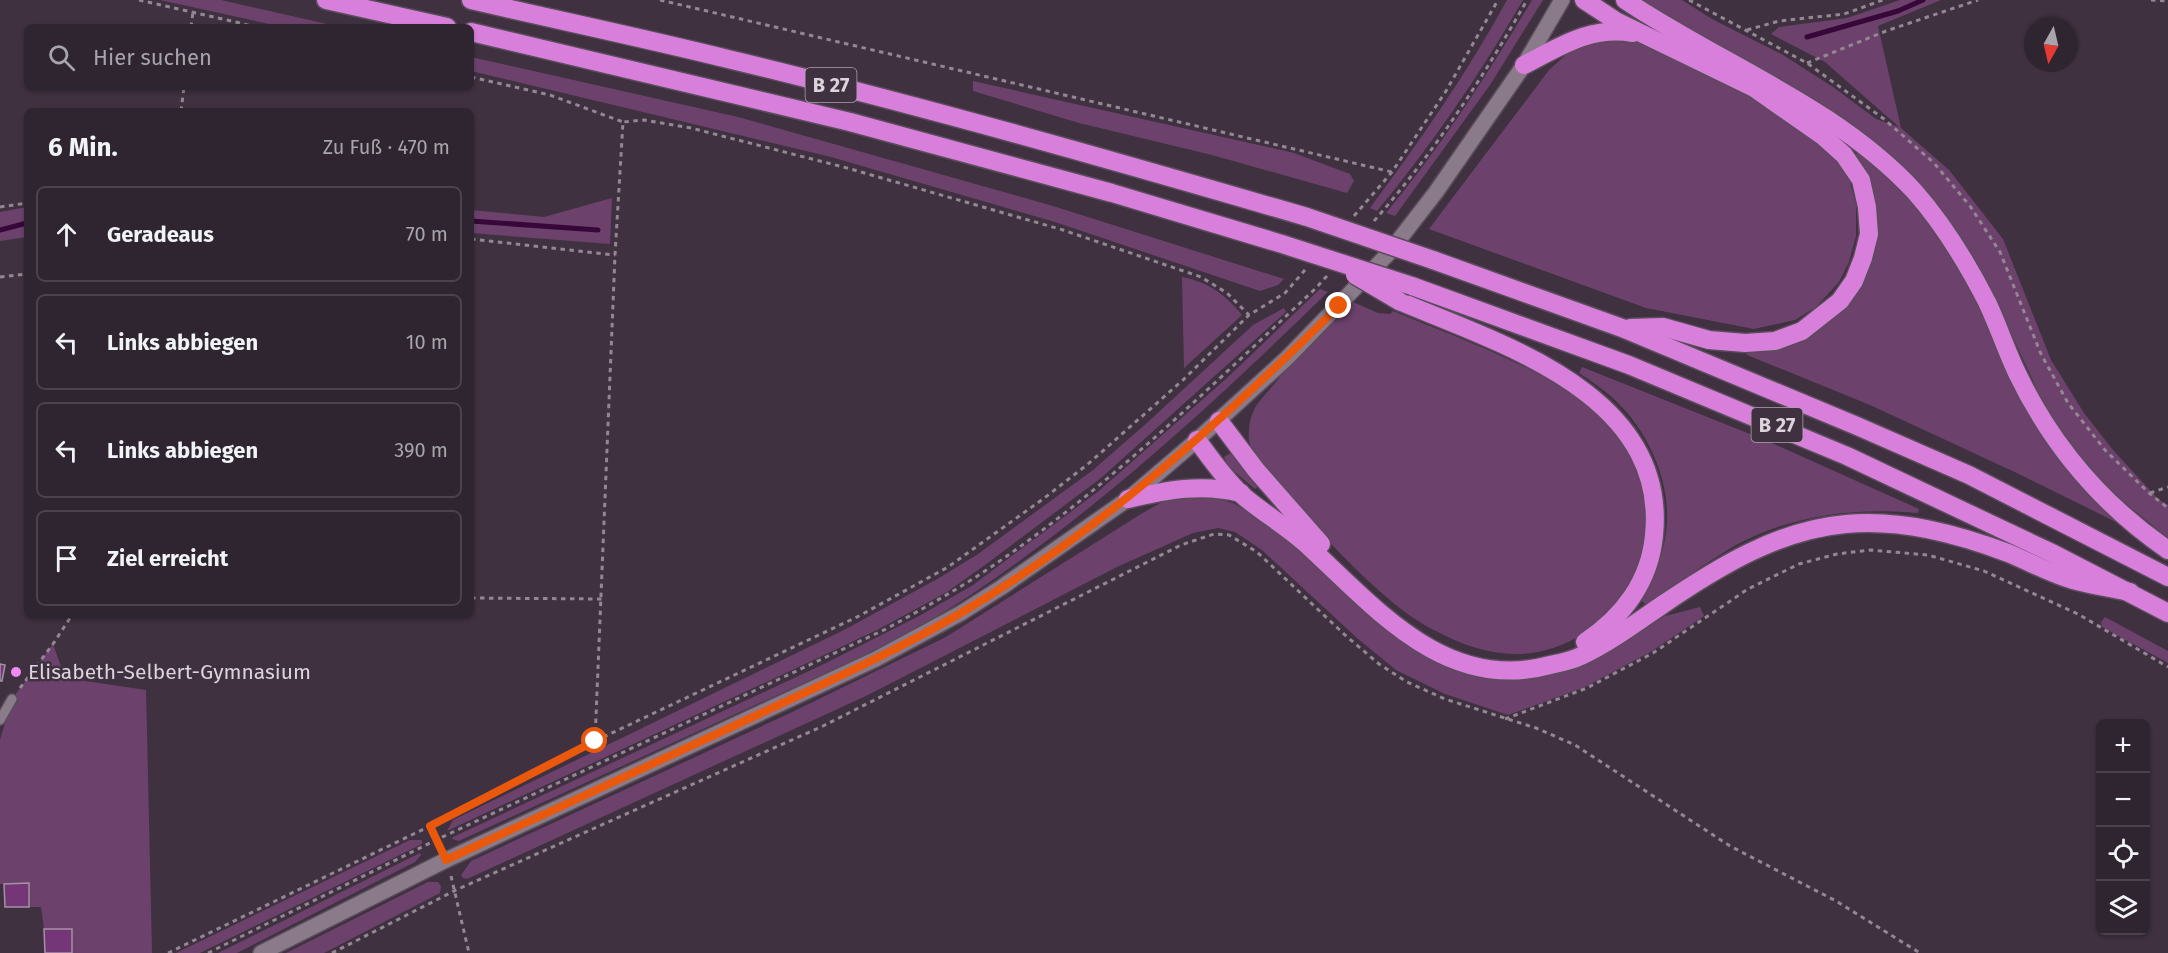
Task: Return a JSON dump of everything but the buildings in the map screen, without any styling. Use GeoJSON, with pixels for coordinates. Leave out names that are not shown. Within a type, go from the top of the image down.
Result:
{"type":"FeatureCollection","features":[{"type":"Feature","properties":{"kind":"highway"},"geometry":{"type":"LineString","coordinates":[[326,0],[434,24]]}},
{"type":"Feature","properties":{"kind":"highway","name":"B 27"},"geometry":{"type":"LineString","coordinates":[[471,0],[682,48],[858,92],[1123,163],[1307,217],[1622,328],[1742,376],[1968,475],[2168,577]]}},
{"type":"Feature","properties":{"kind":"highway"},"geometry":{"type":"LineString","coordinates":[[1584,0],[1616,21],[1754,88],[1824,136],[1844,155],[1861,180],[1868,207],[1869,234],[1854,281],[1840,301],[1802,331],[1775,340],[1745,343],[1709,340],[1663,327],[1622,328]]}},
{"type":"Feature","properties":{"kind":"highway"},"geometry":{"type":"LineString","coordinates":[[1625,0],[1653,19],[1760,78],[1840,129],[1881,160],[1914,192],[1939,222],[1965,261],[1987,303],[2022,382],[2041,417],[2072,463],[2102,497],[2143,533],[2168,550]]}},
{"type":"Feature","properties":{"kind":"highway"},"geometry":{"type":"LineString","coordinates":[[1524,65],[1579,37],[1603,32],[1626,32],[1647,36]]}},
{"type":"Feature","properties":{"kind":"highway","name":"B 27"},"geometry":{"type":"LineString","coordinates":[[474,33],[850,122],[1112,193],[1325,257],[1412,286],[1629,365],[1847,456],[1941,499],[2168,613]]}},
{"type":"Feature","properties":{"kind":"highway"},"geometry":{"type":"LineString","coordinates":[[1219,421],[1256,470],[1313,536],[1385,603],[1431,638],[1466,654],[1490,660],[1520,661],[1562,652],[1599,632],[1630,601],[1644,577],[1653,547],[1656,521],[1648,471],[1633,443],[1614,417],[1590,394],[1548,368],[1504,346],[1399,301],[1325,257]]}},
{"type":"Feature","properties":{"kind":"highway"},"geometry":{"type":"LineString","coordinates":[[1197,440],[1241,493],[1303,541],[1378,613],[1425,646],[1463,664],[1488,670],[1519,671],[1580,657],[1735,559],[1778,540],[1813,530],[1847,524],[1904,525],[1933,530],[1970,539],[2071,580],[2130,592]]}},
{"type":"Feature","properties":{"kind":"highway"},"geometry":{"type":"LineString","coordinates":[[1128,499],[1159,491],[1194,486],[1221,488],[1241,493]]}},
{"type":"Feature","properties":{"kind":"main road"},"geometry":{"type":"LineString","coordinates":[[261,953],[446,860],[917,638],[1021,574],[1128,499],[1219,421],[1302,343],[1388,254],[1436,192],[1524,65],[1562,0]]}},
{"type":"Feature","properties":{"kind":"lane"},"geometry":{"type":"LineString","coordinates":[[0,720],[12,699]]}},
{"type":"Feature","properties":{"kind":"path"},"geometry":{"type":"LineString","coordinates":[[139,0],[244,24]]}},
{"type":"Feature","properties":{"kind":"path"},"geometry":{"type":"LineString","coordinates":[[660,0],[1392,172],[1446,91],[1498,0]]}},
{"type":"Feature","properties":{"kind":"path"},"geometry":{"type":"LineString","coordinates":[[1383,211],[1419,167],[1466,100],[1527,0]]}},
{"type":"Feature","properties":{"kind":"path"},"geometry":{"type":"LineString","coordinates":[[1689,0],[1807,63],[1886,31],[1978,0]]}},
{"type":"Feature","properties":{"kind":"path"},"geometry":{"type":"LineString","coordinates":[[1745,31],[1779,21],[1844,14],[1883,0]]}},
{"type":"Feature","properties":{"kind":"path"},"geometry":{"type":"LineString","coordinates":[[2151,0],[2168,1]]}},
{"type":"Feature","properties":{"kind":"path"},"geometry":{"type":"LineString","coordinates":[[191,24],[193,12]]}},
{"type":"Feature","properties":{"kind":"path"},"geometry":{"type":"LineString","coordinates":[[474,77],[550,95],[623,122],[644,120],[691,128],[847,168],[1063,230],[1201,277],[1227,293],[1249,315]]}},
{"type":"Feature","properties":{"kind":"path"},"geometry":{"type":"LineString","coordinates":[[181,108],[184,90]]}},
{"type":"Feature","properties":{"kind":"path"},"geometry":{"type":"LineString","coordinates":[[595,741],[615,255],[623,122]]}},
{"type":"Feature","properties":{"kind":"path"},"geometry":{"type":"LineString","coordinates":[[0,207],[24,203]]}},
{"type":"Feature","properties":{"kind":"path"},"geometry":{"type":"LineString","coordinates":[[474,239],[615,255]]}},
{"type":"Feature","properties":{"kind":"path"},"geometry":{"type":"LineString","coordinates":[[0,277],[24,274]]}},
{"type":"Feature","properties":{"kind":"path"},"geometry":{"type":"LineString","coordinates":[[208,953],[436,840],[876,634],[949,594],[993,566],[1121,466],[1315,289]]}},
{"type":"Feature","properties":{"kind":"path"},"geometry":{"type":"LineString","coordinates":[[168,953],[430,826],[595,741],[859,616],[948,567],[1088,464],[1183,380],[1249,315],[1285,293]]}},
{"type":"Feature","properties":{"kind":"path"},"geometry":{"type":"LineString","coordinates":[[2149,493],[2168,487]]}},
{"type":"Feature","properties":{"kind":"path"},"geometry":{"type":"LineString","coordinates":[[332,953],[456,890],[823,726],[1181,546],[1214,534],[1229,535],[1257,552],[1345,635],[1388,670],[1407,682],[1444,699],[1536,728],[1575,745],[1730,846],[1836,901],[1920,953]]}},
{"type":"Feature","properties":{"kind":"path"},"geometry":{"type":"LineString","coordinates":[[1503,719],[1587,688],[1653,653],[1748,589],[1799,564],[1837,554],[1869,550],[1928,555],[1984,571],[2078,614],[2168,667]]}},
{"type":"Feature","properties":{"kind":"path"},"geometry":{"type":"LineString","coordinates":[[474,598],[602,599]]}},
{"type":"Feature","properties":{"kind":"path"},"geometry":{"type":"LineString","coordinates":[[12,699],[70,618]]}},
{"type":"Feature","properties":{"kind":"path"},"geometry":{"type":"LineString","coordinates":[[430,826],[446,860]]}},
{"type":"Feature","properties":{"kind":"path"},"geometry":{"type":"LineString","coordinates":[[456,890],[469,953]]}},
{"type":"Feature","properties":{"kind":"shaded area"},"geometry":{"type":"Polygon","coordinates":[[[160,0],[221,0],[327,24],[269,24],[160,0]]]}},
{"type":"Feature","properties":{"kind":"shaded area"},"geometry":{"type":"Polygon","coordinates":[[[1507,0],[1523,0],[1490,55],[1436,135],[1397,186],[1377,211],[1370,208],[1442,106],[1476,54],[1507,0]]]}},
{"type":"Feature","properties":{"kind":"shaded area"},"geometry":{"type":"Polygon","coordinates":[[[1532,0],[1543,0],[1490,85],[1395,216],[1386,213],[1463,110],[1532,0]]]}},
{"type":"Feature","properties":{"kind":"shaded area"},"geometry":{"type":"Polygon","coordinates":[[[1644,0],[1682,0],[1712,19],[1783,55],[1833,87],[1876,119],[1899,127],[1825,62],[1771,34],[1779,27],[1847,18],[1900,0],[1941,0],[1878,26],[1901,128],[1949,170],[2003,239],[2051,360],[2084,413],[2113,450],[2158,499],[2168,505],[2168,538],[2107,488],[2076,452],[2047,411],[1987,281],[1954,228],[1896,160],[1851,124],[1665,16],[1644,0]]]}},
{"type":"Feature","properties":{"kind":"shaded area"},"geometry":{"type":"Polygon","coordinates":[[[1625,36],[1740,84],[1831,150],[1848,175],[1856,205],[1856,236],[1849,262],[1839,282],[1816,307],[1795,320],[1754,329],[1646,308],[1429,229],[1549,70],[1568,53],[1593,38],[1625,36]]]}},
{"type":"Feature","properties":{"kind":"shaded area"},"geometry":{"type":"Polygon","coordinates":[[[474,58],[738,117],[1053,206],[1284,279],[1278,285],[1260,291],[1055,222],[831,157],[474,72],[474,58]]]}},
{"type":"Feature","properties":{"kind":"shaded area"},"geometry":{"type":"Polygon","coordinates":[[[973,81],[1294,153],[1350,174],[1354,181],[1347,193],[1212,155],[1079,123],[973,91],[973,81]]]}},
{"type":"Feature","properties":{"kind":"shaded area"},"geometry":{"type":"Polygon","coordinates":[[[1862,153],[1928,217],[1973,289],[2008,368],[2116,516],[2114,521],[1870,405],[1747,355],[1745,343],[1775,341],[1840,301],[1869,234],[1844,155],[1862,153]]]}},
{"type":"Feature","properties":{"kind":"shaded area"},"geometry":{"type":"Polygon","coordinates":[[[612,198],[610,244],[474,233],[474,210],[544,217],[612,198]]]}},
{"type":"Feature","properties":{"kind":"shaded area"},"geometry":{"type":"Polygon","coordinates":[[[24,208],[24,237],[0,241],[0,212],[24,208]]]}},
{"type":"Feature","properties":{"kind":"shaded area"},"geometry":{"type":"Polygon","coordinates":[[[1182,277],[1216,290],[1242,315],[1184,368],[1182,277]]]}},
{"type":"Feature","properties":{"kind":"shaded area"},"geometry":{"type":"Polygon","coordinates":[[[1320,289],[1328,292],[1158,450],[1023,559],[949,609],[838,667],[459,841],[452,839],[824,664],[921,615],[973,585],[1100,490],[1228,377],[1320,289]]]}},
{"type":"Feature","properties":{"kind":"shaded area"},"geometry":{"type":"Polygon","coordinates":[[[1353,302],[1378,313],[1390,314],[1393,311],[1485,349],[1549,380],[1604,419],[1624,442],[1634,462],[1644,496],[1645,536],[1638,562],[1627,588],[1619,601],[1596,625],[1552,648],[1520,654],[1488,651],[1446,636],[1407,613],[1362,575],[1309,520],[1262,464],[1249,440],[1250,423],[1255,407],[1290,366],[1353,302]]]}},
{"type":"Feature","properties":{"kind":"shaded area"},"geometry":{"type":"Polygon","coordinates":[[[1284,308],[1286,312],[1101,478],[947,592],[881,628],[447,831],[453,820],[844,630],[978,554],[1093,470],[1253,325],[1284,308]]]}},
{"type":"Feature","properties":{"kind":"shaded area"},"geometry":{"type":"Polygon","coordinates":[[[1582,367],[1765,440],[1919,509],[1918,513],[1870,511],[1847,513],[1800,520],[1778,527],[1734,546],[1646,605],[1642,601],[1657,568],[1666,532],[1666,495],[1662,477],[1647,442],[1637,426],[1613,398],[1579,373],[1582,367]]]}},
{"type":"Feature","properties":{"kind":"shaded area"},"geometry":{"type":"Polygon","coordinates":[[[1232,452],[1258,486],[1255,489],[1229,467],[1224,457],[1232,452]]]}},
{"type":"Feature","properties":{"kind":"shaded area"},"geometry":{"type":"Polygon","coordinates":[[[1202,495],[1233,503],[1268,524],[1452,667],[1604,653],[1665,616],[1700,607],[1704,616],[1652,651],[1585,687],[1508,715],[1445,694],[1396,670],[1357,638],[1262,550],[1235,532],[1218,528],[1193,533],[1117,567],[868,695],[467,879],[461,875],[471,861],[788,714],[946,637],[1169,498],[1202,495]]]}},
{"type":"Feature","properties":{"kind":"shaded area"},"geometry":{"type":"Polygon","coordinates":[[[2105,617],[2168,651],[2168,663],[2102,627],[2101,622],[2105,617]]]}},
{"type":"Feature","properties":{"kind":"shaded area"},"geometry":{"type":"Polygon","coordinates":[[[53,644],[65,678],[146,690],[152,953],[72,953],[72,929],[44,929],[41,907],[29,907],[29,883],[0,884],[0,740],[12,699],[53,644]]]}},
{"type":"Feature","properties":{"kind":"shaded area"},"geometry":{"type":"Polygon","coordinates":[[[410,840],[422,840],[422,844],[200,953],[176,953],[410,840]]]}},
{"type":"Feature","properties":{"kind":"shaded area"},"geometry":{"type":"Polygon","coordinates":[[[420,853],[421,855],[415,862],[237,953],[218,953],[420,853]]]}},
{"type":"Feature","properties":{"kind":"shaded area"},"geometry":{"type":"Polygon","coordinates":[[[428,882],[438,882],[441,886],[440,893],[324,953],[286,953],[428,882]]]}},
{"type":"Feature","properties":{"kind":"waterway"},"geometry":{"type":"LineString","coordinates":[[1807,37],[1898,11],[1923,0]]}},
{"type":"Feature","properties":{"kind":"waterway"},"geometry":{"type":"LineString","coordinates":[[474,221],[598,230]]}},
{"type":"Feature","properties":{"kind":"waterway"},"geometry":{"type":"LineString","coordinates":[[0,230],[24,224]]}},
{"type":"Feature","properties":{"kind":"place","name":"Elisabeth-Selbert-Gymnasium"},"geometry":{"type":"Point","coordinates":[16,672]}},
{"type":"Feature","properties":{"kind":"route"},"geometry":{"type":"LineString","coordinates":[[595,741],[430,826],[446,860],[876,659],[961,613],[1039,562],[1128,499],[1287,358],[1339,306]]}}]}
